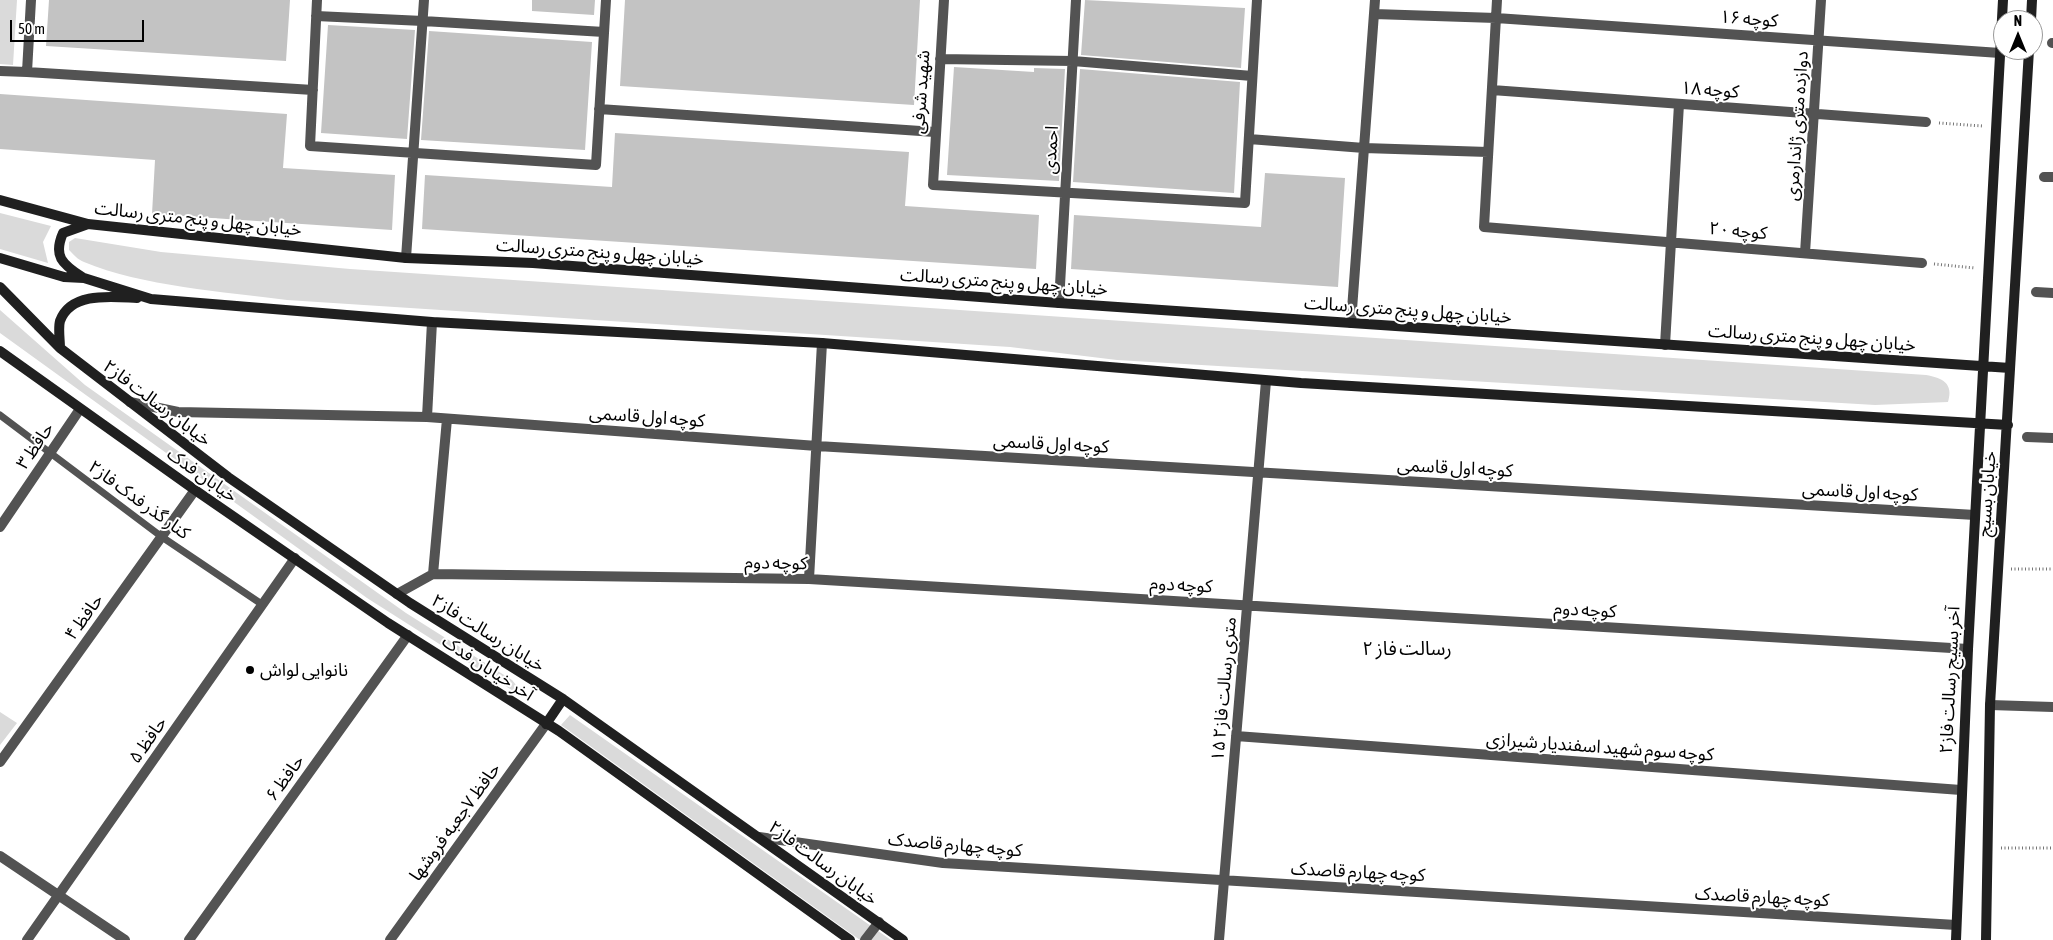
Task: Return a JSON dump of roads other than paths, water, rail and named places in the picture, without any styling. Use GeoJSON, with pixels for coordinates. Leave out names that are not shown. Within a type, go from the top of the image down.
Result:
{"type":"FeatureCollection","features":[{"type":"Feature","properties":{"kind":"main road"},"geometry":{"type":"LineString","coordinates":[[1980,422],[2000,60]]}},
{"type":"Feature","properties":{"kind":"main road","name":"خیابان بسیج"},"geometry":{"type":"LineString","coordinates":[[1986,940],[1990,705],[2028,60]]}},
{"type":"Feature","properties":{"kind":"main road","name":"خیابان چهل و پنج متری رسالت"},"geometry":{"type":"LineString","coordinates":[[0,200],[88,224],[406,258],[533,262],[1351,323],[2010,368]]}},
{"type":"Feature","properties":{"kind":"main road"},"geometry":{"type":"LineString","coordinates":[[88,224],[64,233],[58,246],[60,257],[66,267],[84,278],[151,299]]}},
{"type":"Feature","properties":{"kind":"main road"},"geometry":{"type":"LineString","coordinates":[[0,258],[64,277],[84,278]]}},
{"type":"Feature","properties":{"kind":"main road","name":"خیابان رسالت فاز۲"},"geometry":{"type":"LineString","coordinates":[[0,287],[60,348],[228,477],[397,594],[563,699],[903,940]]}},
{"type":"Feature","properties":{"kind":"main road"},"geometry":{"type":"LineString","coordinates":[[60,348],[60,322],[68,308],[96,297],[151,299],[432,322],[822,342],[1266,381],[2008,424]]}},
{"type":"Feature","properties":{"kind":"main road","name":"خیابان فدک"},"geometry":{"type":"LineString","coordinates":[[0,351],[195,490],[388,623]]}},
{"type":"Feature","properties":{"kind":"main road","name":"آخر بسیج رسالت فاز۲"},"geometry":{"type":"LineString","coordinates":[[1956,940],[1961,790],[1980,422]]}},
{"type":"Feature","properties":{"kind":"main road","name":"آخر خیابان فدک"},"geometry":{"type":"LineString","coordinates":[[388,623],[546,724]]}},
{"type":"Feature","properties":{"kind":"main road"},"geometry":{"type":"LineString","coordinates":[[563,699],[546,724],[850,940]]}},
{"type":"Feature","properties":{"kind":"street"},"geometry":{"type":"LineString","coordinates":[[27,72],[31,0]]}},
{"type":"Feature","properties":{"kind":"street"},"geometry":{"type":"LineString","coordinates":[[316,0],[310,146],[596,164],[606,0]]}},
{"type":"Feature","properties":{"kind":"street"},"geometry":{"type":"LineString","coordinates":[[406,258],[415,153],[424,0]]}},
{"type":"Feature","properties":{"kind":"street","name":"شهید شرفی"},"geometry":{"type":"LineString","coordinates":[[944,0],[933,185],[1065,193]]}},
{"type":"Feature","properties":{"kind":"street","name":"احمدی"},"geometry":{"type":"LineString","coordinates":[[1059,302],[1076,0]]}},
{"type":"Feature","properties":{"kind":"street"},"geometry":{"type":"LineString","coordinates":[[1065,193],[1245,203],[1257,0]]}},
{"type":"Feature","properties":{"kind":"street"},"geometry":{"type":"LineString","coordinates":[[1351,323],[1375,0]]}},
{"type":"Feature","properties":{"kind":"street"},"geometry":{"type":"LineString","coordinates":[[1249,139],[1364,148],[1488,152],[1497,0]]}},
{"type":"Feature","properties":{"kind":"street","name":"دوازده متری ژاندارمری"},"geometry":{"type":"LineString","coordinates":[[1805,253],[1822,0]]}},
{"type":"Feature","properties":{"kind":"street","name":"۱۶ کوچه"},"geometry":{"type":"LineString","coordinates":[[1374,14],[1496,18],[1993,52]]}},
{"type":"Feature","properties":{"kind":"street"},"geometry":{"type":"LineString","coordinates":[[316,16],[604,32]]}},
{"type":"Feature","properties":{"kind":"street"},"geometry":{"type":"LineString","coordinates":[[940,58],[1073,61],[1252,76]]}},
{"type":"Feature","properties":{"kind":"street"},"geometry":{"type":"LineString","coordinates":[[0,71],[313,90]]}},
{"type":"Feature","properties":{"kind":"street","name":"۱۸ کوچه"},"geometry":{"type":"LineString","coordinates":[[1492,90],[1926,122]]}},
{"type":"Feature","properties":{"kind":"street"},"geometry":{"type":"LineString","coordinates":[[1664,345],[1679,104]]}},
{"type":"Feature","properties":{"kind":"street"},"geometry":{"type":"LineString","coordinates":[[599,110],[935,132]]}},
{"type":"Feature","properties":{"kind":"street","name":"۲۰ کوچه"},"geometry":{"type":"LineString","coordinates":[[1488,152],[1484,227],[1922,263]]}},
{"type":"Feature","properties":{"kind":"street"},"geometry":{"type":"LineString","coordinates":[[2036,292],[2053,293]]}},
{"type":"Feature","properties":{"kind":"street"},"geometry":{"type":"LineString","coordinates":[[427,417],[432,322]]}},
{"type":"Feature","properties":{"kind":"street"},"geometry":{"type":"LineString","coordinates":[[809,579],[822,342]]}},
{"type":"Feature","properties":{"kind":"street","name":"۱۵ متری رسالت فاز۲"},"geometry":{"type":"LineString","coordinates":[[1219,940],[1266,381]]}},
{"type":"Feature","properties":{"kind":"street","name":"کوچه اول قاسمی"},"geometry":{"type":"LineString","coordinates":[[127,401],[178,412],[427,417],[817,446],[1975,515]]}},
{"type":"Feature","properties":{"kind":"street","name":"حافظ ۳"},"geometry":{"type":"LineString","coordinates":[[0,527],[80,409]]}},
{"type":"Feature","properties":{"kind":"street"},"geometry":{"type":"LineString","coordinates":[[433,574],[447,419]]}},
{"type":"Feature","properties":{"kind":"street"},"geometry":{"type":"LineString","coordinates":[[2027,437],[2053,438]]}},
{"type":"Feature","properties":{"kind":"street","name":"حافظ ۴"},"geometry":{"type":"LineString","coordinates":[[0,762],[195,490]]}},
{"type":"Feature","properties":{"kind":"street","name":"حافظ ۵"},"geometry":{"type":"LineString","coordinates":[[27,940],[296,558]]}},
{"type":"Feature","properties":{"kind":"street","name":"کوچه دوم"},"geometry":{"type":"LineString","coordinates":[[397,594],[433,574],[809,579],[1968,649]]}},
{"type":"Feature","properties":{"kind":"street","name":"حافظ ۶"},"geometry":{"type":"LineString","coordinates":[[189,940],[408,635]]}},
{"type":"Feature","properties":{"kind":"street"},"geometry":{"type":"LineString","coordinates":[[1990,705],[2053,707]]}},
{"type":"Feature","properties":{"kind":"street","name":"حافظ ۷جعبه فروشها"},"geometry":{"type":"LineString","coordinates":[[390,940],[546,724]]}},
{"type":"Feature","properties":{"kind":"street","name":"کوچه سوم شهید اسفندیار شیرازی"},"geometry":{"type":"LineString","coordinates":[[1236,736],[1961,790]]}},
{"type":"Feature","properties":{"kind":"street","name":"کوچه چهارم قاصدک"},"geometry":{"type":"LineString","coordinates":[[760,837],[943,863],[1956,925]]}},
{"type":"Feature","properties":{"kind":"street"},"geometry":{"type":"LineString","coordinates":[[0,856],[125,940]]}},
{"type":"Feature","properties":{"kind":"street"},"geometry":{"type":"LineString","coordinates":[[865,940],[879,922]]}},
{"type":"Feature","properties":{"kind":"lane","name":"کنار گذر فدک فاز۲"},"geometry":{"type":"LineString","coordinates":[[0,415],[162,536],[263,605]]}},
{"type":"Feature","properties":{"kind":"place","name":"نانوایی لواش"},"geometry":{"type":"Point","coordinates":[250,670]}},
{"type":"Feature","properties":{"kind":"district","name":"رسالت فاز ۲"},"geometry":{"type":"Point","coordinates":[1407,649]}}]}
